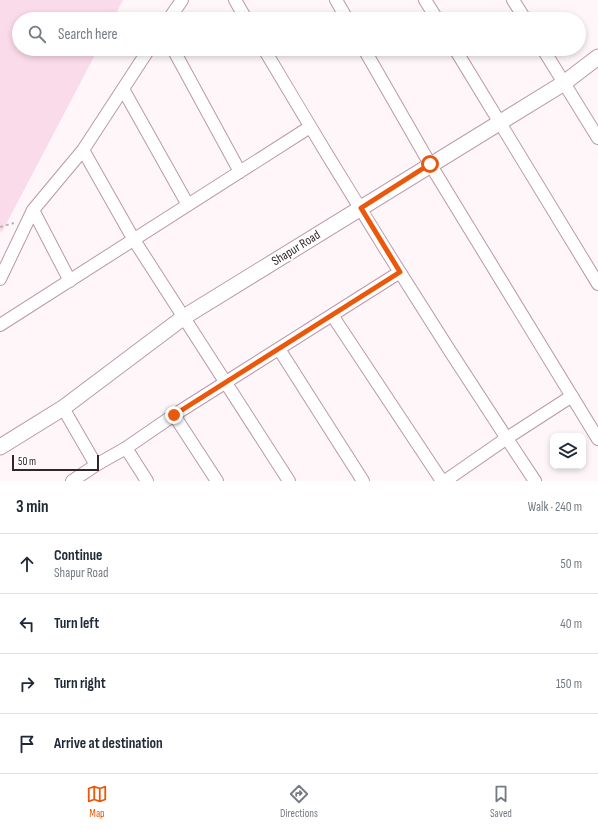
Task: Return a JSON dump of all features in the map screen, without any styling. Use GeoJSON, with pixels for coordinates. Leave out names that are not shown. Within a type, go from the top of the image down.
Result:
{"type":"FeatureCollection","features":[{"type":"Feature","properties":{"kind":"street"},"geometry":{"type":"LineString","coordinates":[[174,12],[182,0]]}},
{"type":"Feature","properties":{"kind":"street"},"geometry":{"type":"LineString","coordinates":[[235,0],[242,12]]}},
{"type":"Feature","properties":{"kind":"street"},"geometry":{"type":"LineString","coordinates":[[336,0],[343,12]]}},
{"type":"Feature","properties":{"kind":"street"},"geometry":{"type":"LineString","coordinates":[[425,0],[433,12]]}},
{"type":"Feature","properties":{"kind":"street"},"geometry":{"type":"LineString","coordinates":[[513,0],[521,12]]}},
{"type":"Feature","properties":{"kind":"street"},"geometry":{"type":"LineString","coordinates":[[0,279],[33,210],[83,150],[144,56]]}},
{"type":"Feature","properties":{"kind":"street"},"geometry":{"type":"LineString","coordinates":[[176,56],[240,172]]}},
{"type":"Feature","properties":{"kind":"street"},"geometry":{"type":"LineString","coordinates":[[268,56],[310,127],[400,272],[535,481]]}},
{"type":"Feature","properties":{"kind":"street"},"geometry":{"type":"LineString","coordinates":[[368,56],[430,164],[598,439]]}},
{"type":"Feature","properties":{"kind":"street"},"geometry":{"type":"LineString","coordinates":[[459,56],[598,284]]}},
{"type":"Feature","properties":{"kind":"street"},"geometry":{"type":"LineString","coordinates":[[547,56],[598,138]]}},
{"type":"Feature","properties":{"kind":"street","name":"Shapur Road"},"geometry":{"type":"LineString","coordinates":[[0,447],[63,408],[184,317],[430,164],[564,83],[598,57]]}},
{"type":"Feature","properties":{"kind":"street"},"geometry":{"type":"LineString","coordinates":[[123,89],[188,205]]}},
{"type":"Feature","properties":{"kind":"street"},"geometry":{"type":"LineString","coordinates":[[0,325],[310,127]]}},
{"type":"Feature","properties":{"kind":"street"},"geometry":{"type":"LineString","coordinates":[[83,150],[134,240],[288,481]]}},
{"type":"Feature","properties":{"kind":"street"},"geometry":{"type":"LineString","coordinates":[[33,210],[70,281]]}},
{"type":"Feature","properties":{"kind":"street"},"geometry":{"type":"LineString","coordinates":[[78,480],[96,465],[126,448],[174,415],[400,272]]}},
{"type":"Feature","properties":{"kind":"street"},"geometry":{"type":"LineString","coordinates":[[332,315],[442,481]]}},
{"type":"Feature","properties":{"kind":"street"},"geometry":{"type":"LineString","coordinates":[[279,349],[363,481]]}},
{"type":"Feature","properties":{"kind":"street"},"geometry":{"type":"LineString","coordinates":[[445,481],[507,438],[572,396]]}},
{"type":"Feature","properties":{"kind":"street"},"geometry":{"type":"LineString","coordinates":[[63,408],[96,465]]}},
{"type":"Feature","properties":{"kind":"street"},"geometry":{"type":"LineString","coordinates":[[174,415],[217,481]]}},
{"type":"Feature","properties":{"kind":"street"},"geometry":{"type":"LineString","coordinates":[[126,448],[147,481]]}},
{"type":"Feature","properties":{"kind":"shaded area"},"geometry":{"type":"Polygon","coordinates":[[[0,0],[123,0],[117,12],[12,12],[12,56],[94,56],[2,232],[0,231],[0,0]]]}},
{"type":"Feature","properties":{"kind":"route"},"geometry":{"type":"LineString","coordinates":[[174,415],[400,272],[361,208],[430,164]]}}]}
